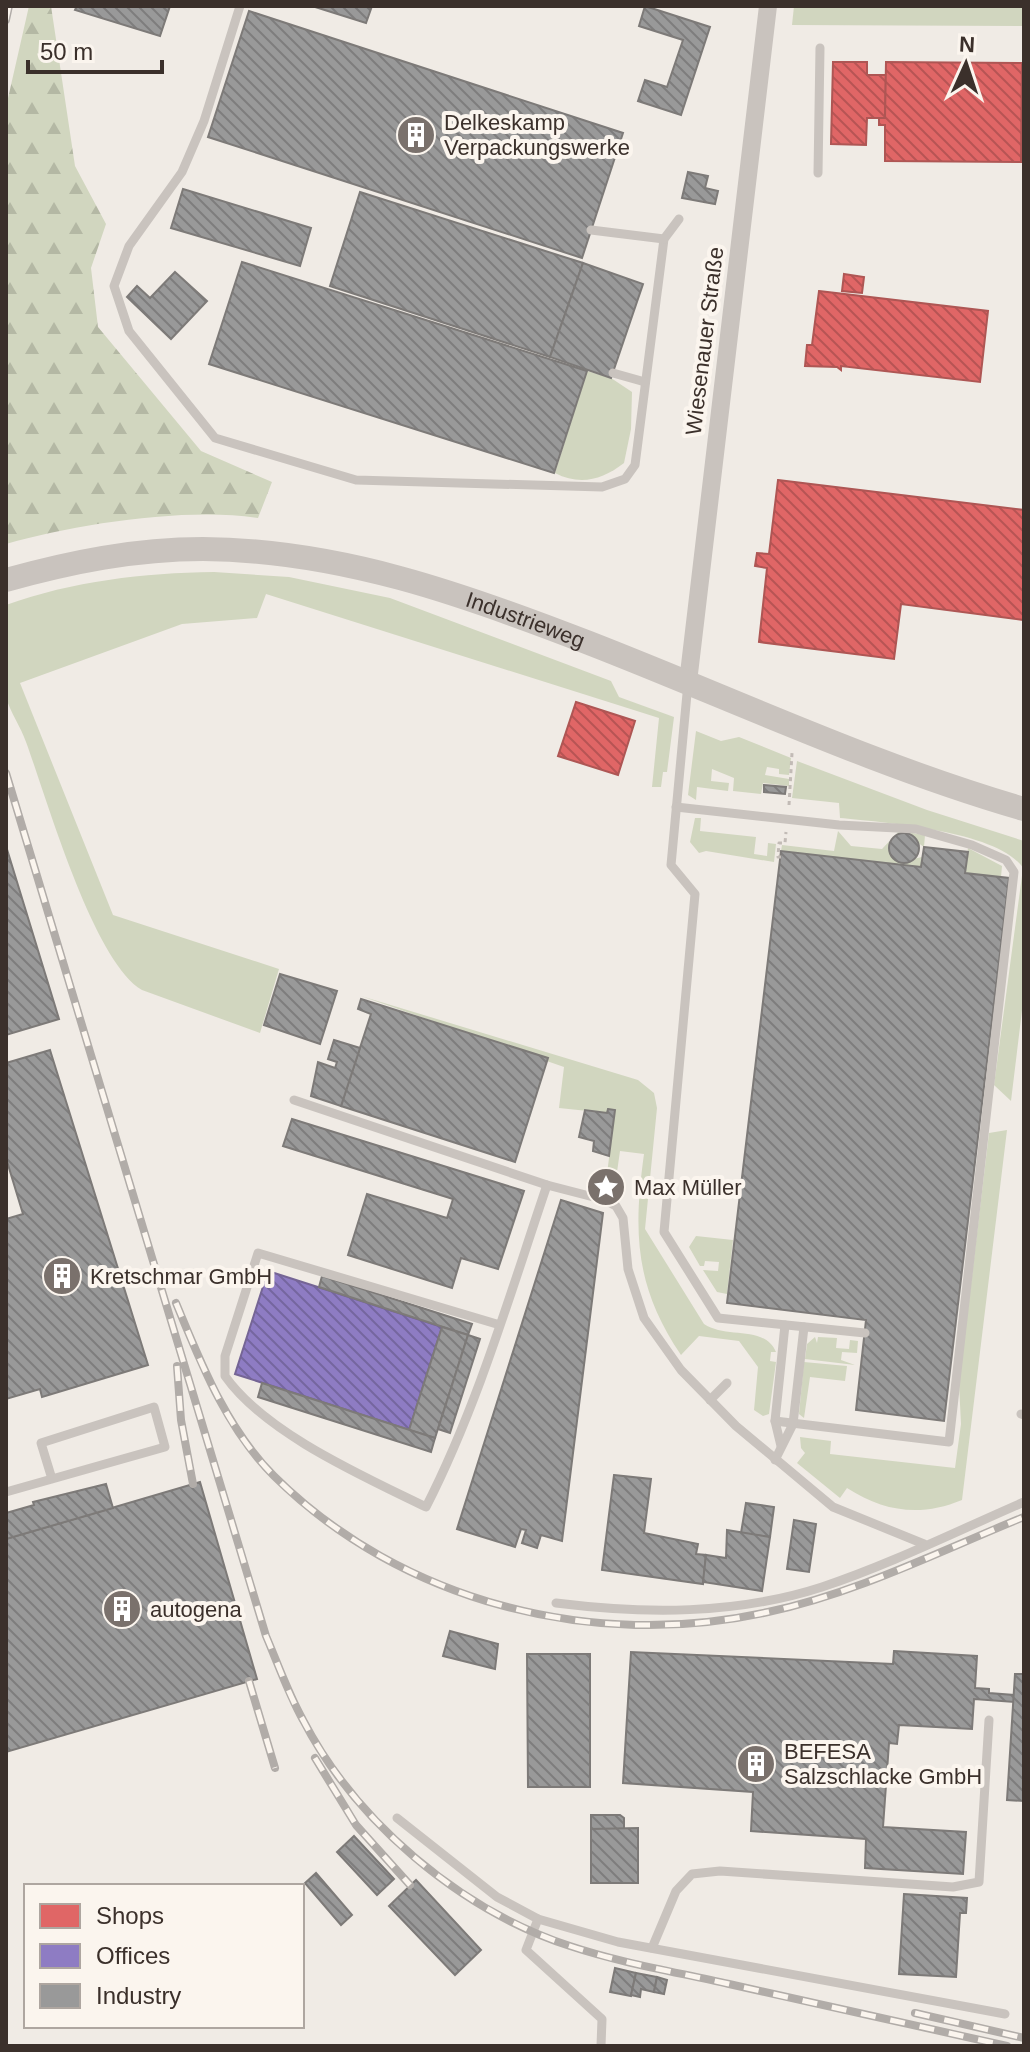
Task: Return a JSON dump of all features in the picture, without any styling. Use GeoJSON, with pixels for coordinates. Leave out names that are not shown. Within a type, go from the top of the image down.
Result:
{"type":"FeatureCollection","features":[{"type":"Feature","properties":{"kind":"street","name":"Wiesenauer Straße"},"geometry":{"type":"LineString","coordinates":[[688,682],[768,6]]}},
{"type":"Feature","properties":{"kind":"street","name":"Industrieweg"},"geometry":{"type":"LineString","coordinates":[[6,580],[111,556],[172,551],[251,551],[344,563],[502,609],[966,791],[1024,809]]}},
{"type":"Feature","properties":{"kind":"lane"},"geometry":{"type":"LineString","coordinates":[[240,6],[204,121],[182,172],[129,246],[114,286],[129,331],[215,438],[356,480],[602,487],[625,479],[635,465],[664,239],[679,219]]}},
{"type":"Feature","properties":{"kind":"lane"},"geometry":{"type":"LineString","coordinates":[[818,173],[820,48]]}},
{"type":"Feature","properties":{"kind":"lane"},"geometry":{"type":"LineString","coordinates":[[591,230],[664,239]]}},
{"type":"Feature","properties":{"kind":"lane"},"geometry":{"type":"LineString","coordinates":[[613,373],[645,382]]}},
{"type":"Feature","properties":{"kind":"lane"},"geometry":{"type":"LineString","coordinates":[[688,682],[671,865],[695,894],[664,1232],[718,1318],[865,1333]]}},
{"type":"Feature","properties":{"kind":"lane"},"geometry":{"type":"LineString","coordinates":[[676,807],[839,825],[916,829],[995,855],[1006,860],[1014,872],[949,1442],[775,1421]]}},
{"type":"Feature","properties":{"kind":"lane"},"geometry":{"type":"LineString","coordinates":[[294,1100],[616,1206],[623,1218],[628,1269],[644,1318],[681,1370],[775,1460],[842,1512],[924,1544]]}},
{"type":"Feature","properties":{"kind":"lane"},"geometry":{"type":"LineString","coordinates":[[500,1325],[258,1253],[225,1356],[225,1376],[255,1411],[354,1471],[426,1507],[459,1443],[500,1325],[547,1185]]}},
{"type":"Feature","properties":{"kind":"lane"},"geometry":{"type":"LineString","coordinates":[[781,1446],[775,1421],[785,1325]]}},
{"type":"Feature","properties":{"kind":"lane"},"geometry":{"type":"LineString","coordinates":[[775,1460],[793,1424],[804,1327]]}},
{"type":"Feature","properties":{"kind":"lane"},"geometry":{"type":"LineString","coordinates":[[710,1400],[727,1383]]}},
{"type":"Feature","properties":{"kind":"lane"},"geometry":{"type":"LineString","coordinates":[[6,1492],[52,1479],[165,1447],[154,1407],[41,1443],[52,1479]]}},
{"type":"Feature","properties":{"kind":"lane"},"geometry":{"type":"LineString","coordinates":[[556,1603],[648,1611],[734,1606],[819,1588],[1024,1502]]}},
{"type":"Feature","properties":{"kind":"lane"},"geometry":{"type":"LineString","coordinates":[[652,1948],[676,1891],[692,1874],[720,1871],[953,1887],[979,1882],[989,1720]]}},
{"type":"Feature","properties":{"kind":"lane"},"geometry":{"type":"LineString","coordinates":[[397,1818],[497,1897],[538,1919],[652,1948],[1005,2014]]}},
{"type":"Feature","properties":{"kind":"lane"},"geometry":{"type":"LineString","coordinates":[[538,1919],[526,1950],[602,2019],[601,2046]]}},
{"type":"Feature","properties":{"kind":"green space"},"geometry":{"type":"Polygon","coordinates":[[[29,6],[51,6],[75,166],[106,224],[91,268],[98,327],[201,451],[272,482],[258,518],[199,515],[132,519],[6,544],[6,107],[29,6]]]}},
{"type":"Feature","properties":{"kind":"green space"},"geometry":{"type":"Polygon","coordinates":[[[794,6],[1024,6],[1024,26],[792,25],[794,6]]]}},
{"type":"Feature","properties":{"kind":"green space"},"geometry":{"type":"Polygon","coordinates":[[[587,371],[611,378],[632,392],[631,429],[624,463],[607,474],[582,480],[555,473],[587,371]]]}},
{"type":"Feature","properties":{"kind":"green space"},"geometry":{"type":"Polygon","coordinates":[[[214,572],[289,577],[390,598],[611,681],[619,697],[674,717],[667,772],[663,772],[661,787],[652,787],[659,718],[266,594],[257,618],[182,624],[20,683],[113,915],[279,969],[260,1033],[142,990],[124,973],[89,914],[24,736],[8,703],[3,676],[6,605],[57,590],[108,580],[214,572]]]}},
{"type":"Feature","properties":{"kind":"green space"},"geometry":{"type":"Polygon","coordinates":[[[696,731],[721,741],[739,737],[791,758],[789,775],[779,774],[779,769],[767,767],[765,775],[789,779],[789,786],[763,783],[761,794],[733,791],[734,778],[712,769],[711,781],[729,783],[728,791],[697,787],[696,800],[688,795],[696,731]]]}},
{"type":"Feature","properties":{"kind":"green space"},"geometry":{"type":"Polygon","coordinates":[[[797,761],[927,810],[1024,841],[1024,994],[1011,1101],[994,1085],[1023,868],[1010,855],[966,837],[910,826],[840,818],[839,803],[792,798],[797,761]]]}},
{"type":"Feature","properties":{"kind":"green space"},"geometry":{"type":"Polygon","coordinates":[[[695,818],[701,818],[700,831],[756,837],[754,854],[767,856],[768,843],[776,844],[774,862],[706,851],[699,853],[690,842],[695,818]]]}},
{"type":"Feature","properties":{"kind":"green space"},"geometry":{"type":"Polygon","coordinates":[[[838,831],[851,846],[882,849],[899,831],[925,835],[924,847],[905,834],[894,837],[890,848],[891,855],[900,862],[922,857],[921,867],[781,851],[782,845],[834,851],[838,831]]]}},
{"type":"Feature","properties":{"kind":"green space"},"geometry":{"type":"Polygon","coordinates":[[[968,848],[1002,866],[1001,877],[965,873],[968,848]]]}},
{"type":"Feature","properties":{"kind":"green space"},"geometry":{"type":"Polygon","coordinates":[[[361,996],[638,1080],[654,1093],[657,1108],[645,1229],[704,1324],[723,1331],[754,1335],[771,1344],[776,1352],[771,1352],[770,1361],[776,1362],[769,1414],[763,1416],[754,1410],[758,1367],[739,1341],[699,1336],[681,1355],[666,1330],[654,1306],[641,1259],[639,1209],[644,1154],[620,1151],[615,1186],[605,1190],[615,1110],[607,1113],[559,1108],[564,1067],[361,996]]]}},
{"type":"Feature","properties":{"kind":"green space"},"geometry":{"type":"Polygon","coordinates":[[[1007,1130],[962,1500],[917,1510],[889,1507],[847,1488],[840,1498],[797,1463],[805,1453],[800,1437],[831,1441],[830,1454],[955,1468],[961,1424],[959,1384],[989,1133],[1007,1130]]]}},
{"type":"Feature","properties":{"kind":"green space"},"geometry":{"type":"Polygon","coordinates":[[[696,1236],[733,1240],[727,1294],[717,1292],[703,1270],[718,1271],[719,1262],[705,1261],[704,1266],[700,1266],[689,1247],[696,1236]]]}},
{"type":"Feature","properties":{"kind":"green space"},"geometry":{"type":"Polygon","coordinates":[[[815,1337],[817,1343],[818,1337],[837,1338],[836,1348],[849,1349],[850,1340],[858,1341],[857,1353],[842,1352],[841,1360],[855,1365],[805,1359],[807,1344],[815,1337]]]}},
{"type":"Feature","properties":{"kind":"green space"},"geometry":{"type":"Polygon","coordinates":[[[804,1362],[847,1366],[845,1381],[810,1377],[804,1418],[799,1414],[804,1362]]]}},
{"type":"Feature","properties":{"kind":"building: Shops"},"geometry":{"type":"Polygon","coordinates":[[[833,62],[867,62],[867,75],[886,75],[885,118],[867,118],[866,145],[831,144],[833,62]]]}},
{"type":"Feature","properties":{"kind":"building: Shops"},"geometry":{"type":"Polygon","coordinates":[[[886,62],[1022,63],[1021,162],[885,161],[885,125],[879,125],[879,118],[885,118],[886,62]]]}},
{"type":"Feature","properties":{"kind":"building: Shops"},"geometry":{"type":"Polygon","coordinates":[[[844,274],[864,277],[862,293],[842,291],[844,274]]]}},
{"type":"Feature","properties":{"kind":"building: Shops"},"geometry":{"type":"Polygon","coordinates":[[[819,291],[988,311],[980,382],[841,366],[841,370],[837,367],[805,366],[807,345],[812,345],[819,291]]]}},
{"type":"Feature","properties":{"kind":"building: Shops"},"geometry":{"type":"Polygon","coordinates":[[[778,480],[1024,510],[1024,620],[901,604],[894,659],[759,642],[767,568],[755,566],[757,553],[769,554],[778,480]]]}},
{"type":"Feature","properties":{"kind":"building: Shops"},"geometry":{"type":"Polygon","coordinates":[[[576,702],[635,721],[618,775],[558,756],[576,702]]]}},
{"type":"Feature","properties":{"kind":"building: Offices"},"geometry":{"type":"Polygon","coordinates":[[[268,1271],[442,1327],[409,1430],[235,1374],[268,1271]]]}},
{"type":"Feature","properties":{"kind":"building: Industry"},"geometry":{"type":"Polygon","coordinates":[[[77,6],[170,6],[160,36],[75,10],[77,6]]]}},
{"type":"Feature","properties":{"kind":"building: Industry"},"geometry":{"type":"Polygon","coordinates":[[[312,6],[372,6],[366,23],[312,6]]]}},
{"type":"Feature","properties":{"kind":"building: Industry"},"geometry":{"type":"Polygon","coordinates":[[[645,6],[710,27],[681,115],[638,101],[645,80],[667,87],[683,40],[639,26],[645,6]]]}},
{"type":"Feature","properties":{"kind":"building: Industry","name":"Delkeskamp Verpackungswerke"},"geometry":{"type":"Polygon","coordinates":[[[249,11],[623,133],[582,258],[208,137],[249,11]]]}},
{"type":"Feature","properties":{"kind":"building: Industry"},"geometry":{"type":"Polygon","coordinates":[[[688,172],[708,176],[705,188],[718,191],[715,204],[682,198],[688,172]]]}},
{"type":"Feature","properties":{"kind":"building: Industry"},"geometry":{"type":"Polygon","coordinates":[[[183,189],[311,228],[300,266],[171,228],[183,189]]]}},
{"type":"Feature","properties":{"kind":"building: Industry"},"geometry":{"type":"Polygon","coordinates":[[[360,192],[583,263],[550,357],[330,286],[360,192]]]}},
{"type":"Feature","properties":{"kind":"building: Industry"},"geometry":{"type":"Polygon","coordinates":[[[242,262],[587,371],[554,473],[209,364],[242,262]]]}},
{"type":"Feature","properties":{"kind":"building: Industry"},"geometry":{"type":"Polygon","coordinates":[[[583,263],[643,284],[611,378],[550,357],[583,263]]]}},
{"type":"Feature","properties":{"kind":"building: Industry"},"geometry":{"type":"Polygon","coordinates":[[[175,272],[207,301],[171,339],[127,297],[137,286],[150,298],[175,272]]]}},
{"type":"Feature","properties":{"kind":"building: Industry"},"geometry":{"type":"Polygon","coordinates":[[[764,785],[786,787],[785,794],[764,792],[764,785]]]}},
{"type":"Feature","properties":{"kind":"building: Industry"},"geometry":{"type":"Polygon","coordinates":[[[904,833],[910,834],[918,842],[918,854],[910,862],[904,863],[898,862],[890,854],[889,848],[890,842],[898,834],[904,833]]]}},
{"type":"Feature","properties":{"kind":"building: Industry"},"geometry":{"type":"Polygon","coordinates":[[[6,846],[59,1019],[6,1035],[6,846]]]}},
{"type":"Feature","properties":{"kind":"building: Industry"},"geometry":{"type":"Polygon","coordinates":[[[924,847],[968,852],[965,873],[1009,878],[944,1421],[856,1410],[866,1320],[727,1303],[781,851],[921,867],[924,847]]]}},
{"type":"Feature","properties":{"kind":"building: Industry"},"geometry":{"type":"Polygon","coordinates":[[[280,974],[337,991],[320,1044],[264,1025],[280,974]]]}},
{"type":"Feature","properties":{"kind":"building: Industry"},"geometry":{"type":"Polygon","coordinates":[[[361,999],[548,1058],[515,1162],[341,1106],[371,1014],[358,1009],[361,999]]]}},
{"type":"Feature","properties":{"kind":"building: Industry"},"geometry":{"type":"Polygon","coordinates":[[[334,1040],[360,1048],[341,1106],[311,1096],[318,1062],[335,1068],[337,1062],[328,1059],[334,1040]]]}},
{"type":"Feature","properties":{"kind":"building: Industry","name":"Kretschmar GmbH"},"geometry":{"type":"Polygon","coordinates":[[[50,1050],[148,1365],[42,1397],[40,1389],[6,1399],[6,1219],[23,1214],[6,1158],[6,1063],[50,1050]]]}},
{"type":"Feature","properties":{"kind":"building: Industry"},"geometry":{"type":"Polygon","coordinates":[[[608,1109],[615,1110],[609,1156],[593,1151],[594,1141],[579,1137],[585,1110],[607,1113],[608,1109]]]}},
{"type":"Feature","properties":{"kind":"building: Industry"},"geometry":{"type":"Polygon","coordinates":[[[292,1119],[524,1191],[498,1269],[461,1258],[452,1288],[348,1255],[367,1194],[447,1218],[453,1199],[283,1146],[292,1119]]]}},
{"type":"Feature","properties":{"kind":"building: Industry"},"geometry":{"type":"Polygon","coordinates":[[[561,1200],[603,1213],[562,1541],[541,1535],[537,1548],[522,1543],[526,1530],[521,1529],[515,1547],[457,1529],[561,1200]]]}},
{"type":"Feature","properties":{"kind":"building: Industry"},"geometry":{"type":"Polygon","coordinates":[[[322,1276],[472,1324],[468,1335],[319,1287],[322,1276]]]}},
{"type":"Feature","properties":{"kind":"building: Industry"},"geometry":{"type":"Polygon","coordinates":[[[442,1327],[468,1335],[435,1438],[409,1430],[442,1327]]]}},
{"type":"Feature","properties":{"kind":"building: Industry"},"geometry":{"type":"Polygon","coordinates":[[[468,1335],[480,1339],[450,1433],[438,1429],[468,1335]]]}},
{"type":"Feature","properties":{"kind":"building: Industry"},"geometry":{"type":"Polygon","coordinates":[[[262,1383],[435,1438],[431,1452],[258,1397],[262,1383]]]}},
{"type":"Feature","properties":{"kind":"building: Industry"},"geometry":{"type":"Polygon","coordinates":[[[614,1475],[651,1479],[644,1533],[698,1544],[696,1554],[706,1555],[703,1584],[602,1570],[614,1475]]]}},
{"type":"Feature","properties":{"kind":"building: Industry","name":"autogena"},"geometry":{"type":"Polygon","coordinates":[[[200,1482],[257,1679],[6,1752],[6,1539],[200,1482]]]}},
{"type":"Feature","properties":{"kind":"building: Industry"},"geometry":{"type":"Polygon","coordinates":[[[106,1484],[113,1508],[6,1539],[6,1513],[34,1505],[33,1502],[106,1484]]]}},
{"type":"Feature","properties":{"kind":"building: Industry"},"geometry":{"type":"Polygon","coordinates":[[[746,1503],[774,1507],[770,1537],[741,1533],[746,1503]]]}},
{"type":"Feature","properties":{"kind":"building: Industry"},"geometry":{"type":"Polygon","coordinates":[[[794,1520],[816,1524],[809,1572],[787,1569],[794,1520]]]}},
{"type":"Feature","properties":{"kind":"building: Industry"},"geometry":{"type":"Polygon","coordinates":[[[727,1530],[770,1537],[762,1591],[703,1582],[706,1555],[726,1558],[727,1530]]]}},
{"type":"Feature","properties":{"kind":"building: Industry"},"geometry":{"type":"Polygon","coordinates":[[[450,1631],[498,1644],[495,1669],[443,1656],[450,1631]]]}},
{"type":"Feature","properties":{"kind":"building: Industry","name":"BEFESA Salzschlacke GmbH"},"geometry":{"type":"Polygon","coordinates":[[[894,1651],[977,1656],[975,1688],[989,1689],[989,1693],[1014,1695],[1014,1702],[974,1699],[972,1729],[899,1725],[897,1744],[889,1743],[883,1827],[966,1832],[963,1874],[865,1868],[866,1839],[751,1831],[753,1792],[623,1783],[631,1652],[893,1664],[894,1651]]]}},
{"type":"Feature","properties":{"kind":"building: Industry"},"geometry":{"type":"Polygon","coordinates":[[[527,1654],[590,1654],[590,1787],[528,1787],[527,1654]]]}},
{"type":"Feature","properties":{"kind":"building: Industry"},"geometry":{"type":"Polygon","coordinates":[[[1015,1674],[1024,1674],[1024,1801],[1007,1800],[1015,1674]]]}},
{"type":"Feature","properties":{"kind":"building: Industry"},"geometry":{"type":"Polygon","coordinates":[[[591,1815],[620,1815],[624,1818],[624,1829],[591,1829],[591,1815]]]}},
{"type":"Feature","properties":{"kind":"building: Industry"},"geometry":{"type":"Polygon","coordinates":[[[638,1828],[638,1883],[591,1883],[591,1829],[638,1828]]]}},
{"type":"Feature","properties":{"kind":"building: Industry"},"geometry":{"type":"Polygon","coordinates":[[[354,1836],[394,1879],[377,1895],[337,1852],[354,1836]]]}},
{"type":"Feature","properties":{"kind":"building: Industry"},"geometry":{"type":"Polygon","coordinates":[[[316,1873],[352,1915],[341,1925],[305,1883],[316,1873]]]}},
{"type":"Feature","properties":{"kind":"building: Industry"},"geometry":{"type":"Polygon","coordinates":[[[416,1880],[481,1950],[455,1975],[389,1906],[416,1880]]]}},
{"type":"Feature","properties":{"kind":"building: Industry"},"geometry":{"type":"Polygon","coordinates":[[[904,1894],[967,1898],[966,1913],[960,1913],[956,1977],[899,1974],[904,1894]]]}},
{"type":"Feature","properties":{"kind":"building: Industry"},"geometry":{"type":"Polygon","coordinates":[[[615,1968],[636,1973],[631,1996],[610,1992],[615,1968]]]}},
{"type":"Feature","properties":{"kind":"building: Industry"},"geometry":{"type":"Polygon","coordinates":[[[636,1973],[657,1977],[654,1992],[641,1989],[640,1997],[631,1995],[636,1973]]]}},
{"type":"Feature","properties":{"kind":"building: Industry"},"geometry":{"type":"Polygon","coordinates":[[[657,1977],[667,1980],[664,1994],[654,1992],[657,1977]]]}},
{"type":"Feature","properties":{"kind":"railway"},"geometry":{"type":"LineString","coordinates":[[6,20],[9,6]]}},
{"type":"Feature","properties":{"kind":"railway"},"geometry":{"type":"LineString","coordinates":[[6,773],[266,1636],[303,1720],[325,1758],[352,1793],[382,1827],[451,1886],[489,1910],[570,1946],[629,1962],[1007,2046]]}},
{"type":"Feature","properties":{"kind":"railway"},"geometry":{"type":"LineString","coordinates":[[176,1303],[228,1416],[274,1476],[325,1520],[380,1556],[440,1585],[503,1606],[569,1619],[635,1625],[702,1623],[768,1612],[866,1583],[1024,1517]]}},
{"type":"Feature","properties":{"kind":"railway"},"geometry":{"type":"LineString","coordinates":[[177,1366],[181,1420],[193,1484]]}},
{"type":"Feature","properties":{"kind":"railway"},"geometry":{"type":"LineString","coordinates":[[249,1681],[275,1768]]}},
{"type":"Feature","properties":{"kind":"railway"},"geometry":{"type":"LineString","coordinates":[[315,1758],[356,1825],[410,1885]]}},
{"type":"Feature","properties":{"kind":"railway"},"geometry":{"type":"LineString","coordinates":[[915,2013],[1024,2038]]}},
{"type":"Feature","properties":{"kind":"place","name":"Delkeskamp Verpackungswerke"},"geometry":{"type":"Point","coordinates":[416,135]}},
{"type":"Feature","properties":{"kind":"place","name":"Max Müller"},"geometry":{"type":"Point","coordinates":[606,1187]}},
{"type":"Feature","properties":{"kind":"place","name":"Kretschmar GmbH"},"geometry":{"type":"Point","coordinates":[62,1276]}},
{"type":"Feature","properties":{"kind":"place","name":"autogena"},"geometry":{"type":"Point","coordinates":[122,1609]}},
{"type":"Feature","properties":{"kind":"place","name":"BEFESA Salzschlacke GmbH"},"geometry":{"type":"Point","coordinates":[756,1764]}}]}
